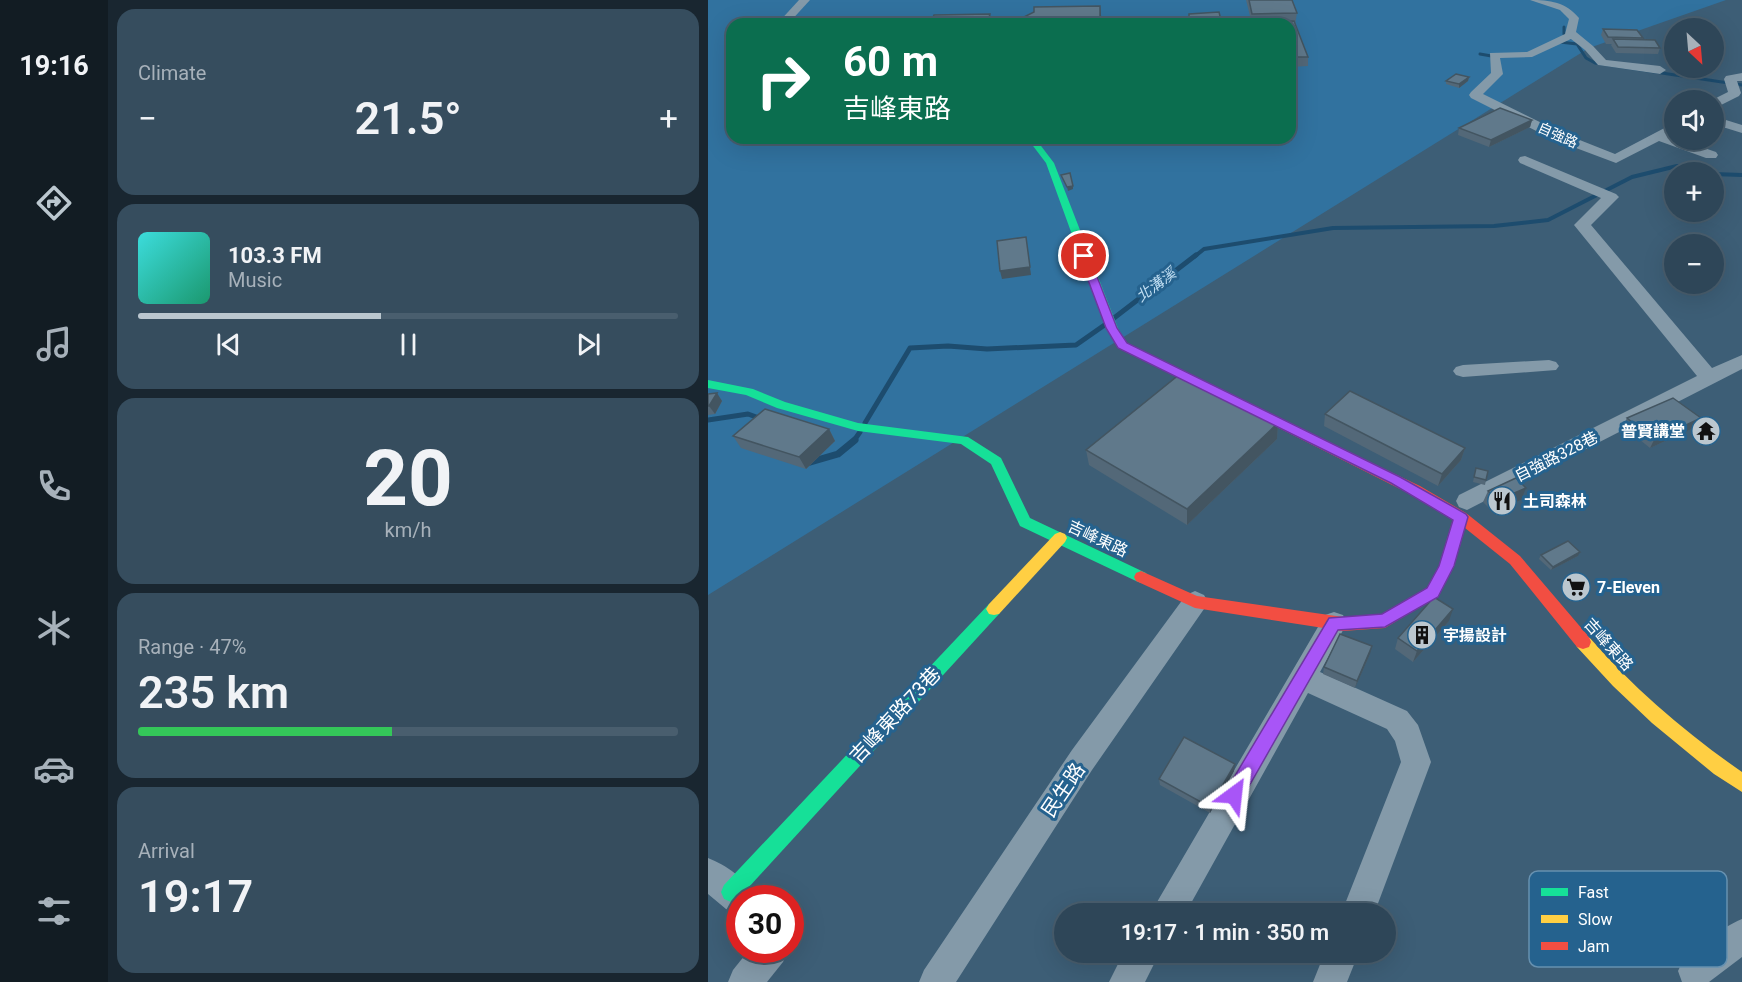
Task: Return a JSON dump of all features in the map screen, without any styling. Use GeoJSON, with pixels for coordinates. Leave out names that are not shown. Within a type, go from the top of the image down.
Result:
{"type":"FeatureCollection","features":[{"type":"Feature","properties":{"kind":"street"},"geometry":{"type":"LineString","coordinates":[[788,18],[805,0]]}},
{"type":"Feature","properties":{"kind":"street"},"geometry":{"type":"LineString","coordinates":[[1535,0],[1564,8],[1574,18],[1570,33],[1589,48],[1602,63],[1660,70]]}},
{"type":"Feature","properties":{"kind":"street","name":"自強路"},"geometry":{"type":"LineString","coordinates":[[1573,35],[1528,55],[1504,53],[1494,55],[1497,74],[1475,95],[1557,136],[1616,159],[1664,133]]}},
{"type":"Feature","properties":{"kind":"street"},"geometry":{"type":"LineString","coordinates":[[1724,99],[1735,93],[1730,79],[1742,77]]}},
{"type":"Feature","properties":{"kind":"street"},"geometry":{"type":"LineString","coordinates":[[1724,123],[1742,129]]}},
{"type":"Feature","properties":{"kind":"street"},"geometry":{"type":"LineString","coordinates":[[1658,136],[1711,155]]}},
{"type":"Feature","properties":{"kind":"street","name":"吉峰東路"},"geometry":{"type":"LineString","coordinates":[[1036,144],[1050,162],[1053,177],[1112,328],[1122,345],[1405,485],[1464,509],[1515,560],[1610,673],[1702,755],[1742,783]]}},
{"type":"Feature","properties":{"kind":"street"},"geometry":{"type":"LineString","coordinates":[[1525,160],[1611,197],[1582,225],[1709,378]]}},
{"type":"Feature","properties":{"kind":"street","name":"自強路328巷"},"geometry":{"type":"LineString","coordinates":[[1464,509],[1742,361]]}},
{"type":"Feature","properties":{"kind":"street"},"geometry":{"type":"LineString","coordinates":[[1463,371],[1549,366]]}},
{"type":"Feature","properties":{"kind":"street","name":"吉峰東路"},"geometry":{"type":"LineString","coordinates":[[708,384],[749,392],[781,405],[858,427],[964,440],[996,460],[1025,522],[1195,602],[1343,624],[1385,621],[1433,592],[1446,566],[1464,509]]}},
{"type":"Feature","properties":{"kind":"street","name":"吉峰東路73巷"},"geometry":{"type":"LineString","coordinates":[[729,885],[1060,538]]}},
{"type":"Feature","properties":{"kind":"street","name":"民生路"},"geometry":{"type":"LineString","coordinates":[[936,982],[1082,760],[1195,602]]}},
{"type":"Feature","properties":{"kind":"street"},"geometry":{"type":"LineString","coordinates":[[1172,903],[1334,623]]}},
{"type":"Feature","properties":{"kind":"street"},"geometry":{"type":"LineString","coordinates":[[1302,677],[1397,720],[1408,735],[1416,762],[1361,903]]}},
{"type":"Feature","properties":{"kind":"street"},"geometry":{"type":"LineString","coordinates":[[1727,947],[1742,936]]}},
{"type":"Feature","properties":{"kind":"street"},"geometry":{"type":"LineString","coordinates":[[745,982],[760,963]]}},
{"type":"Feature","properties":{"kind":"street"},"geometry":{"type":"LineString","coordinates":[[1126,982],[1137,963]]}},
{"type":"Feature","properties":{"kind":"street"},"geometry":{"type":"LineString","coordinates":[[1330,982],[1338,963]]}},
{"type":"Feature","properties":{"kind":"street"},"geometry":{"type":"LineString","coordinates":[[1695,971],[1700,967]]}},
{"type":"Feature","properties":{"kind":"shaded area"},"geometry":{"type":"Polygon","coordinates":[[[708,0],[1726,0],[1675,18],[1664,18],[1664,22],[1589,48],[708,595],[708,0]]]}},
{"type":"Feature","properties":{"kind":"building"},"geometry":{"type":"Polygon","coordinates":[[[1249,0],[1292,0],[1297,13],[1252,14],[1249,0]]]}},
{"type":"Feature","properties":{"kind":"building"},"geometry":{"type":"Polygon","coordinates":[[[1100,6],[1100,18],[997,18],[1024,17],[1034,12],[1034,7],[1100,6]]]}},
{"type":"Feature","properties":{"kind":"building"},"geometry":{"type":"Polygon","coordinates":[[[1219,12],[1220,18],[1189,18],[1189,14],[1219,12]]]}},
{"type":"Feature","properties":{"kind":"building"},"geometry":{"type":"Polygon","coordinates":[[[990,14],[989,18],[933,18],[934,15],[990,14]]]}},
{"type":"Feature","properties":{"kind":"building"},"geometry":{"type":"Polygon","coordinates":[[[1296,26],[1308,57],[1296,57],[1296,26]]]}},
{"type":"Feature","properties":{"kind":"building"},"geometry":{"type":"Polygon","coordinates":[[[1603,29],[1637,30],[1643,38],[1608,37],[1603,29]]]}},
{"type":"Feature","properties":{"kind":"building"},"geometry":{"type":"Polygon","coordinates":[[[1613,39],[1655,40],[1660,48],[1618,47],[1613,39]]]}},
{"type":"Feature","properties":{"kind":"building"},"geometry":{"type":"Polygon","coordinates":[[[1456,74],[1469,77],[1459,84],[1446,81],[1456,74]]]}},
{"type":"Feature","properties":{"kind":"building"},"geometry":{"type":"Polygon","coordinates":[[[1500,108],[1532,120],[1491,140],[1459,128],[1500,108]]]}},
{"type":"Feature","properties":{"kind":"building"},"geometry":{"type":"Polygon","coordinates":[[[1070,173],[1073,186],[1067,187],[1061,175],[1070,173]]]}},
{"type":"Feature","properties":{"kind":"building"},"geometry":{"type":"Polygon","coordinates":[[[1026,237],[1030,267],[1000,271],[997,241],[1026,237]]]}},
{"type":"Feature","properties":{"kind":"building"},"geometry":{"type":"Polygon","coordinates":[[[1180,374],[1278,423],[1187,509],[1086,450],[1180,374]]]}},
{"type":"Feature","properties":{"kind":"building"},"geometry":{"type":"Polygon","coordinates":[[[1350,391],[1465,448],[1442,474],[1325,414],[1350,391]]]}},
{"type":"Feature","properties":{"kind":"building"},"geometry":{"type":"Polygon","coordinates":[[[717,393],[709,406],[708,406],[708,394],[717,393]]]}},
{"type":"Feature","properties":{"kind":"building"},"geometry":{"type":"Polygon","coordinates":[[[1673,398],[1701,418],[1654,440],[1627,418],[1673,398]]]}},
{"type":"Feature","properties":{"kind":"building"},"geometry":{"type":"Polygon","coordinates":[[[765,409],[829,429],[799,457],[733,436],[765,409]]]}},
{"type":"Feature","properties":{"kind":"building"},"geometry":{"type":"Polygon","coordinates":[[[1476,468],[1488,471],[1486,480],[1474,477],[1476,468]]]}},
{"type":"Feature","properties":{"kind":"building"},"geometry":{"type":"Polygon","coordinates":[[[1516,478],[1526,488],[1498,500],[1488,491],[1516,478]]]}},
{"type":"Feature","properties":{"kind":"building"},"geometry":{"type":"Polygon","coordinates":[[[1568,541],[1580,552],[1553,567],[1541,555],[1568,541]]]}},
{"type":"Feature","properties":{"kind":"building","name":"宇揚設計"},"geometry":{"type":"Polygon","coordinates":[[[1434,597],[1453,609],[1417,651],[1398,638],[1434,597]]]}},
{"type":"Feature","properties":{"kind":"building"},"geometry":{"type":"Polygon","coordinates":[[[1340,634],[1372,646],[1357,681],[1324,667],[1340,634]]]}},
{"type":"Feature","properties":{"kind":"building"},"geometry":{"type":"Polygon","coordinates":[[[1184,737],[1235,764],[1210,807],[1159,779],[1184,737]]]}},
{"type":"Feature","properties":{"kind":"waterway"},"geometry":{"type":"LineString","coordinates":[[1564,27],[1564,34],[1570,38]]}},
{"type":"Feature","properties":{"kind":"waterway"},"geometry":{"type":"LineString","coordinates":[[1560,42],[1577,44],[1586,58],[1595,63],[1742,85]]}},
{"type":"Feature","properties":{"kind":"waterway"},"geometry":{"type":"LineString","coordinates":[[1480,54],[1497,57]]}},
{"type":"Feature","properties":{"kind":"waterway","name":"北溝溪"},"geometry":{"type":"LineString","coordinates":[[1194,257],[1204,249],[1333,228],[1494,226],[1548,220],[1632,177],[1664,169]]}},
{"type":"Feature","properties":{"kind":"waterway","name":"北溝溪"},"geometry":{"type":"LineString","coordinates":[[1724,174],[1742,175]]}},
{"type":"Feature","properties":{"kind":"waterway","name":"北溝溪"},"geometry":{"type":"LineString","coordinates":[[1114,318],[1196,255]]}},
{"type":"Feature","properties":{"kind":"waterway","name":"北溝溪"},"geometry":{"type":"LineString","coordinates":[[865,423],[910,348],[948,346],[987,349],[1076,345],[1106,324]]}},
{"type":"Feature","properties":{"kind":"waterway","name":"北溝溪"},"geometry":{"type":"LineString","coordinates":[[708,420],[748,414],[759,418],[756,422]]}},
{"type":"Feature","properties":{"kind":"waterway","name":"北溝溪"},"geometry":{"type":"LineString","coordinates":[[854,441],[860,432]]}},
{"type":"Feature","properties":{"kind":"waterway","name":"北溝溪"},"geometry":{"type":"LineString","coordinates":[[807,463],[838,454],[854,441]]}},
{"type":"Feature","properties":{"kind":"traffic: fast"},"geometry":{"type":"LineString","coordinates":[[1036,144],[1050,163],[1112,328],[1122,345],[1267,417]]}},
{"type":"Feature","properties":{"kind":"traffic: fast"},"geometry":{"type":"LineString","coordinates":[[708,384],[749,392],[781,405],[858,427],[964,440],[996,461],[1025,522],[1141,577]]}},
{"type":"Feature","properties":{"kind":"traffic: fast"},"geometry":{"type":"LineString","coordinates":[[738,885],[994,609]]}},
{"type":"Feature","properties":{"kind":"traffic: slow"},"geometry":{"type":"LineString","coordinates":[[994,609],[1060,538]]}},
{"type":"Feature","properties":{"kind":"traffic: slow"},"geometry":{"type":"LineString","coordinates":[[1583,642],[1600,662],[1658,718],[1742,783]]}},
{"type":"Feature","properties":{"kind":"traffic: jam"},"geometry":{"type":"LineString","coordinates":[[1267,417],[1415,490],[1461,517],[1515,560],[1583,642]]}},
{"type":"Feature","properties":{"kind":"traffic: jam"},"geometry":{"type":"LineString","coordinates":[[1141,577],[1195,602],[1343,624],[1385,621],[1433,592],[1446,566],[1461,517]]}},
{"type":"Feature","properties":{"kind":"place","name":"普賢講堂"},"geometry":{"type":"Point","coordinates":[1706,431]}},
{"type":"Feature","properties":{"kind":"place","name":"土司森林"},"geometry":{"type":"Point","coordinates":[1502,501]}},
{"type":"Feature","properties":{"kind":"place","name":"7-Eleven"},"geometry":{"type":"Point","coordinates":[1576,587]}},
{"type":"Feature","properties":{"kind":"place","name":"宇揚設計"},"geometry":{"type":"Point","coordinates":[1422,635]}},
{"type":"Feature","properties":{"kind":"route"},"geometry":{"type":"LineString","coordinates":[[1084,256],[1112,328],[1122,345],[1396,480],[1461,517],[1446,566],[1433,592],[1385,621],[1334,623],[1234,795]]}}]}
